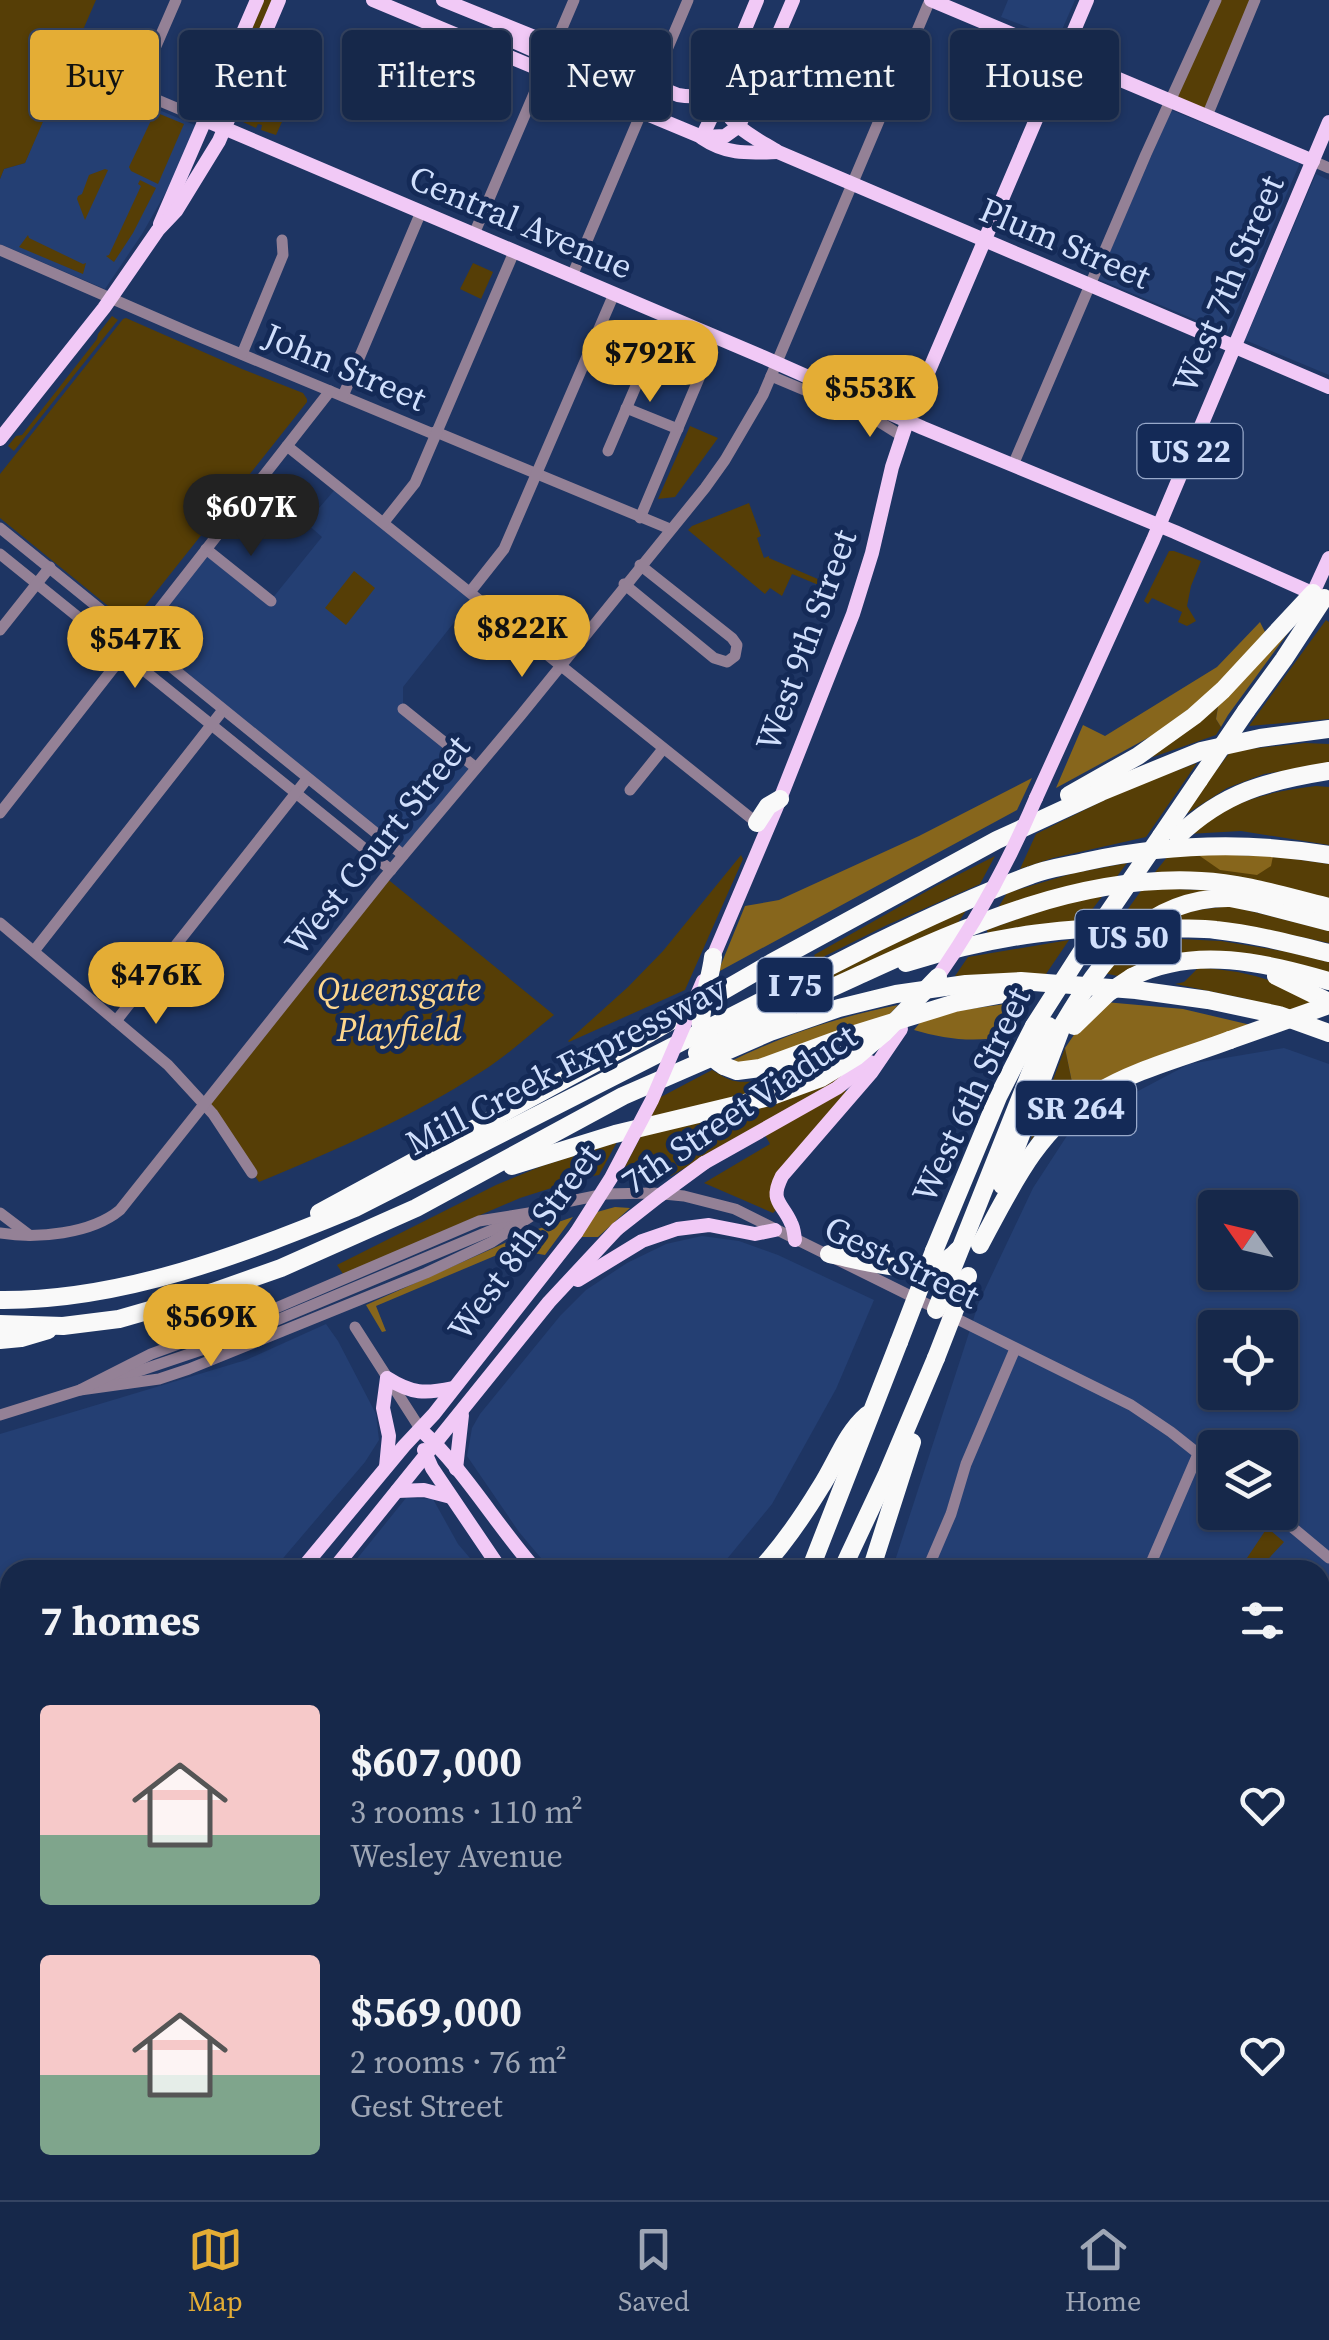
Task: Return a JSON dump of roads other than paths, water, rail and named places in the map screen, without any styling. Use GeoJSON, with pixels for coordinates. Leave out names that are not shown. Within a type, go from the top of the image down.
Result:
{"type":"FeatureCollection","features":[{"type":"Feature","properties":{"kind":"highway"},"geometry":{"type":"LineString","coordinates":[[1170,836],[1199,780],[1284,659],[1324,594]]}},
{"type":"Feature","properties":{"kind":"highway"},"geometry":{"type":"LineString","coordinates":[[998,840],[1181,727],[1223,690],[1305,604],[1324,594]]}},
{"type":"Feature","properties":{"kind":"highway"},"geometry":{"type":"LineString","coordinates":[[291,1234],[328,1208],[998,840],[1101,792],[1201,752],[1329,729]]}},
{"type":"Feature","properties":{"kind":"highway"},"geometry":{"type":"LineString","coordinates":[[1274,737],[1329,737]]}},
{"type":"Feature","properties":{"kind":"highway","name":"US 50"},"geometry":{"type":"LineString","coordinates":[[847,1560],[917,1406],[968,1276],[972,1243],[1037,1092],[1055,1026],[1084,948],[1170,836],[1221,802],[1264,785],[1329,775]]}},
{"type":"Feature","properties":{"kind":"highway"},"geometry":{"type":"LineString","coordinates":[[757,823],[768,806],[780,799]]}},
{"type":"Feature","properties":{"kind":"highway","name":"Mill Creek Expressway"},"geometry":{"type":"LineString","coordinates":[[0,1300],[130,1285],[181,1272],[356,1208],[891,936],[1036,873],[1114,856],[1200,845],[1266,846],[1329,855]]}},
{"type":"Feature","properties":{"kind":"highway"},"geometry":{"type":"LineString","coordinates":[[623,1096],[718,1040],[926,945],[1074,893],[1106,886],[1199,880],[1329,907]]}},
{"type":"Feature","properties":{"kind":"highway","name":"US 50"},"geometry":{"type":"LineString","coordinates":[[1055,1026],[1117,947],[1156,916],[1184,904],[1230,898],[1329,922]]}},
{"type":"Feature","properties":{"kind":"highway"},"geometry":{"type":"LineString","coordinates":[[844,982],[998,940],[1090,926],[1215,930],[1329,954]]}},
{"type":"Feature","properties":{"kind":"highway"},"geometry":{"type":"LineString","coordinates":[[713,957],[700,1013],[700,1036],[715,1061],[736,1071],[760,1068],[956,1003],[1072,984]]}},
{"type":"Feature","properties":{"kind":"highway"},"geometry":{"type":"LineString","coordinates":[[1228,960],[1289,982],[1329,1004]]}},
{"type":"Feature","properties":{"kind":"highway"},"geometry":{"type":"LineString","coordinates":[[936,1310],[972,1243],[1055,1026],[1132,978],[1179,961],[1228,960],[1292,970],[1329,981]]}},
{"type":"Feature","properties":{"kind":"highway"},"geometry":{"type":"LineString","coordinates":[[416,1208],[439,1204],[516,1164],[615,1134],[769,1097],[820,1078],[893,1031],[938,977]]}},
{"type":"Feature","properties":{"kind":"highway","name":"Mill Creek Expressway"},"geometry":{"type":"LineString","coordinates":[[0,1324],[63,1326],[119,1319],[281,1268],[416,1208],[623,1096],[770,1032],[838,1008],[896,994],[1021,980],[1072,984],[1208,1000],[1280,1015],[1329,1033]]}},
{"type":"Feature","properties":{"kind":"highway","name":"SR 264"},"geometry":{"type":"LineString","coordinates":[[972,1243],[1030,1157],[1082,1103],[1126,1078],[1329,1004]]}},
{"type":"Feature","properties":{"kind":"highway","name":"West 6th Street"},"geometry":{"type":"LineString","coordinates":[[814,1560],[998,1097],[1055,1026]]}},
{"type":"Feature","properties":{"kind":"highway"},"geometry":{"type":"LineString","coordinates":[[828,1254],[904,1268],[938,1265],[972,1243]]}},
{"type":"Feature","properties":{"kind":"highway"},"geometry":{"type":"LineString","coordinates":[[0,1340],[63,1326]]}},
{"type":"Feature","properties":{"kind":"highway"},"geometry":{"type":"LineString","coordinates":[[875,1560],[919,1420],[917,1406]]}},
{"type":"Feature","properties":{"kind":"highway"},"geometry":{"type":"LineString","coordinates":[[768,1560],[821,1487],[856,1425],[874,1408]]}},
{"type":"Feature","properties":{"kind":"main road"},"geometry":{"type":"LineString","coordinates":[[244,30],[257,0]]}},
{"type":"Feature","properties":{"kind":"main road"},"geometry":{"type":"LineString","coordinates":[[0,439],[176,210],[226,128],[279,0]]}},
{"type":"Feature","properties":{"kind":"main road"},"geometry":{"type":"LineString","coordinates":[[373,0],[490,49],[531,55]]}},
{"type":"Feature","properties":{"kind":"main road"},"geometry":{"type":"LineString","coordinates":[[444,0],[462,4],[531,46]]}},
{"type":"Feature","properties":{"kind":"main road"},"geometry":{"type":"LineString","coordinates":[[745,30],[758,0]]}},
{"type":"Feature","properties":{"kind":"main road"},"geometry":{"type":"LineString","coordinates":[[702,138],[725,136],[739,126],[793,0]]}},
{"type":"Feature","properties":{"kind":"main road"},"geometry":{"type":"LineString","coordinates":[[930,0],[1001,30]]}},
{"type":"Feature","properties":{"kind":"main road","name":"West 9th Street"},"geometry":{"type":"LineString","coordinates":[[1074,30],[1087,0]]}},
{"type":"Feature","properties":{"kind":"main road"},"geometry":{"type":"LineString","coordinates":[[1119,79],[1312,161]]}},
{"type":"Feature","properties":{"kind":"main road"},"geometry":{"type":"LineString","coordinates":[[158,230],[205,120]]}},
{"type":"Feature","properties":{"kind":"main road","name":"Central Avenue"},"geometry":{"type":"LineString","coordinates":[[205,120],[614,294],[905,429],[1014,465],[1324,594]]}},
{"type":"Feature","properties":{"kind":"main road"},"geometry":{"type":"LineString","coordinates":[[660,120],[726,150],[778,152]]}},
{"type":"Feature","properties":{"kind":"main road"},"geometry":{"type":"LineString","coordinates":[[702,138],[710,120]]}},
{"type":"Feature","properties":{"kind":"main road"},"geometry":{"type":"LineString","coordinates":[[731,120],[778,152]]}},
{"type":"Feature","properties":{"kind":"main road","name":"West 9th Street"},"geometry":{"type":"LineString","coordinates":[[780,799],[854,614],[905,429],[1036,120]]}},
{"type":"Feature","properties":{"kind":"main road","name":"West 7th Street"},"geometry":{"type":"LineString","coordinates":[[938,977],[1002,872],[1036,798],[1158,526],[1329,122]]}},
{"type":"Feature","properties":{"kind":"main road","name":"Plum Street"},"geometry":{"type":"LineString","coordinates":[[778,152],[1329,388]]}},
{"type":"Feature","properties":{"kind":"main road"},"geometry":{"type":"LineString","coordinates":[[1324,594],[1329,558]]}},
{"type":"Feature","properties":{"kind":"main road","name":"West 8th Street"},"geometry":{"type":"LineString","coordinates":[[309,1560],[454,1388],[576,1232],[611,1178],[652,1100],[780,799]]}},
{"type":"Feature","properties":{"kind":"main road"},"geometry":{"type":"LineString","coordinates":[[795,1240],[791,1221],[780,1206],[778,1184],[871,1073],[893,1031]]}},
{"type":"Feature","properties":{"kind":"main road","name":"7th Street Viaduct"},"geometry":{"type":"LineString","coordinates":[[549,1302],[618,1230],[658,1196],[704,1164],[857,1074],[893,1031]]}},
{"type":"Feature","properties":{"kind":"main road"},"geometry":{"type":"LineString","coordinates":[[549,1302],[602,1263],[660,1233],[709,1225],[755,1234],[776,1230]]}},
{"type":"Feature","properties":{"kind":"main road","name":"West 8th Street"},"geometry":{"type":"LineString","coordinates":[[341,1560],[549,1302]]}},
{"type":"Feature","properties":{"kind":"main road"},"geometry":{"type":"LineString","coordinates":[[386,1468],[389,1436],[383,1408],[387,1378],[415,1392],[454,1388]]}},
{"type":"Feature","properties":{"kind":"main road"},"geometry":{"type":"LineString","coordinates":[[456,1469],[462,1411]]}},
{"type":"Feature","properties":{"kind":"main road"},"geometry":{"type":"LineString","coordinates":[[420,1430],[436,1444],[528,1560]]}},
{"type":"Feature","properties":{"kind":"main road"},"geometry":{"type":"LineString","coordinates":[[420,1430],[426,1457],[493,1560]]}},
{"type":"Feature","properties":{"kind":"main road"},"geometry":{"type":"LineString","coordinates":[[397,1491],[424,1490],[451,1497]]}},
{"type":"Feature","properties":{"kind":"street"},"geometry":{"type":"LineString","coordinates":[[159,39],[176,0]]}},
{"type":"Feature","properties":{"kind":"street"},"geometry":{"type":"LineString","coordinates":[[561,30],[574,0]]}},
{"type":"Feature","properties":{"kind":"street"},"geometry":{"type":"LineString","coordinates":[[671,40],[688,0]]}},
{"type":"Feature","properties":{"kind":"street","name":"West Court Street"},"geometry":{"type":"LineString","coordinates":[[0,1233],[29,1235],[86,1229],[120,1210],[402,855],[726,460],[774,370],[930,0]]}},
{"type":"Feature","properties":{"kind":"street"},"geometry":{"type":"LineString","coordinates":[[1014,465],[1216,0]]}},
{"type":"Feature","properties":{"kind":"street"},"geometry":{"type":"LineString","coordinates":[[1207,116],[1255,0]]}},
{"type":"Feature","properties":{"kind":"street"},"geometry":{"type":"LineString","coordinates":[[474,234],[531,99]]}},
{"type":"Feature","properties":{"kind":"street"},"geometry":{"type":"LineString","coordinates":[[572,276],[639,120]]}},
{"type":"Feature","properties":{"kind":"street"},"geometry":{"type":"LineString","coordinates":[[1312,161],[1329,168]]}},
{"type":"Feature","properties":{"kind":"street"},"geometry":{"type":"LineString","coordinates":[[343,396],[421,212]]}},
{"type":"Feature","properties":{"kind":"street"},"geometry":{"type":"LineString","coordinates":[[242,354],[283,255],[282,240]]}},
{"type":"Feature","properties":{"kind":"street","name":"John Street"},"geometry":{"type":"LineString","coordinates":[[0,250],[670,530]]}},
{"type":"Feature","properties":{"kind":"street"},"geometry":{"type":"LineString","coordinates":[[384,522],[414,483],[514,252]]}},
{"type":"Feature","properties":{"kind":"street"},"geometry":{"type":"LineString","coordinates":[[470,592],[504,549],[614,294]]}},
{"type":"Feature","properties":{"kind":"street"},"geometry":{"type":"LineString","coordinates":[[608,451],[654,344]]}},
{"type":"Feature","properties":{"kind":"street"},"geometry":{"type":"LineString","coordinates":[[640,518],[705,364]]}},
{"type":"Feature","properties":{"kind":"street"},"geometry":{"type":"LineString","coordinates":[[0,813],[330,391]]}},
{"type":"Feature","properties":{"kind":"street"},"geometry":{"type":"LineString","coordinates":[[626,408],[678,429]]}},
{"type":"Feature","properties":{"kind":"street"},"geometry":{"type":"LineString","coordinates":[[286,446],[757,823]]}},
{"type":"Feature","properties":{"kind":"street"},"geometry":{"type":"LineString","coordinates":[[0,528],[402,855]]}},
{"type":"Feature","properties":{"kind":"street"},"geometry":{"type":"LineString","coordinates":[[206,549],[271,601]]}},
{"type":"Feature","properties":{"kind":"street"},"geometry":{"type":"LineString","coordinates":[[0,554],[391,870]]}},
{"type":"Feature","properties":{"kind":"street"},"geometry":{"type":"LineString","coordinates":[[624,584],[714,658],[727,662],[735,656],[737,645],[732,638],[640,565]]}},
{"type":"Feature","properties":{"kind":"street"},"geometry":{"type":"LineString","coordinates":[[0,630],[50,567]]}},
{"type":"Feature","properties":{"kind":"street"},"geometry":{"type":"LineString","coordinates":[[34,951],[223,710]]}},
{"type":"Feature","properties":{"kind":"street"},"geometry":{"type":"LineString","coordinates":[[403,710],[475,767]]}},
{"type":"Feature","properties":{"kind":"street"},"geometry":{"type":"LineString","coordinates":[[630,790],[663,749]]}},
{"type":"Feature","properties":{"kind":"street"},"geometry":{"type":"LineString","coordinates":[[116,1020],[307,779]]}},
{"type":"Feature","properties":{"kind":"street"},"geometry":{"type":"LineString","coordinates":[[0,923],[168,1065],[204,1103],[252,1173]]}},
{"type":"Feature","properties":{"kind":"street","name":"Gest Street"},"geometry":{"type":"LineString","coordinates":[[0,1414],[80,1390],[159,1379],[189,1369],[426,1272],[492,1242],[562,1202],[653,1193],[723,1205],[828,1254],[1130,1405],[1198,1454]]}},
{"type":"Feature","properties":{"kind":"street"},"geometry":{"type":"LineString","coordinates":[[80,1390],[222,1343],[539,1212]]}},
{"type":"Feature","properties":{"kind":"street","name":"Gest Street"},"geometry":{"type":"LineString","coordinates":[[80,1390],[152,1354],[269,1311],[478,1221],[539,1212]]}},
{"type":"Feature","properties":{"kind":"street"},"geometry":{"type":"LineString","coordinates":[[0,1213],[29,1235]]}},
{"type":"Feature","properties":{"kind":"street"},"geometry":{"type":"LineString","coordinates":[[355,1326],[420,1430]]}},
{"type":"Feature","properties":{"kind":"street"},"geometry":{"type":"LineString","coordinates":[[931,1560],[1015,1348]]}},
{"type":"Feature","properties":{"kind":"street"},"geometry":{"type":"LineString","coordinates":[[1152,1560],[1198,1454]]}},
{"type":"Feature","properties":{"kind":"street"},"geometry":{"type":"LineString","coordinates":[[1296,1530],[1329,1558]]}},
{"type":"Feature","properties":{"kind":"park label","name":"Queensgate Playfield"},"geometry":{"type":"Point","coordinates":[399,1009]}}]}
